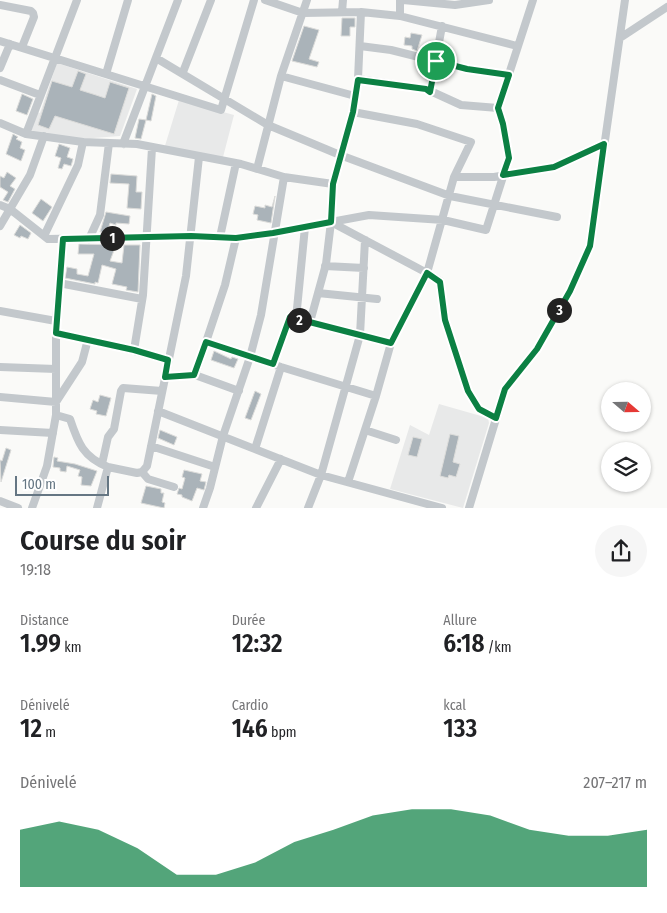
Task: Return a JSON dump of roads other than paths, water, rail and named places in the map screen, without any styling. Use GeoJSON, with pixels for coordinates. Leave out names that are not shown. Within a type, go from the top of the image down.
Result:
{"type":"FeatureCollection","features":[{"type":"Feature","properties":{"kind":"street"},"geometry":{"type":"LineString","coordinates":[[26,134],[76,0]]}},
{"type":"Feature","properties":{"kind":"street"},"geometry":{"type":"LineString","coordinates":[[106,74],[128,0]]}},
{"type":"Feature","properties":{"kind":"street"},"geometry":{"type":"LineString","coordinates":[[123,144],[178,0]]}},
{"type":"Feature","properties":{"kind":"street"},"geometry":{"type":"LineString","coordinates":[[183,72],[211,0]]}},
{"type":"Feature","properties":{"kind":"street"},"geometry":{"type":"LineString","coordinates":[[0,41],[221,110],[254,0]]}},
{"type":"Feature","properties":{"kind":"street"},"geometry":{"type":"LineString","coordinates":[[265,0],[303,13],[361,12],[400,16],[518,46]]}},
{"type":"Feature","properties":{"kind":"street"},"geometry":{"type":"LineString","coordinates":[[258,169],[281,76],[307,0]]}},
{"type":"Feature","properties":{"kind":"street"},"geometry":{"type":"LineString","coordinates":[[342,12],[343,0]]}},
{"type":"Feature","properties":{"kind":"street"},"geometry":{"type":"LineString","coordinates":[[400,16],[402,0],[455,4],[490,0]]}},
{"type":"Feature","properties":{"kind":"street"},"geometry":{"type":"LineString","coordinates":[[0,205],[10,209],[48,240],[191,236],[236,238],[368,215],[443,220],[486,230],[509,158],[498,108],[533,0]]}},
{"type":"Feature","properties":{"kind":"street"},"geometry":{"type":"LineString","coordinates":[[470,508],[505,389],[537,349],[570,291],[590,246],[625,0]]}},
{"type":"Feature","properties":{"kind":"street"},"geometry":{"type":"LineString","coordinates":[[0,5],[34,13],[22,47]]}},
{"type":"Feature","properties":{"kind":"street"},"geometry":{"type":"LineString","coordinates":[[620,38],[667,7]]}},
{"type":"Feature","properties":{"kind":"street"},"geometry":{"type":"LineString","coordinates":[[310,322],[325,266],[331,222],[333,184],[353,112],[358,80],[361,12]]}},
{"type":"Feature","properties":{"kind":"street"},"geometry":{"type":"LineString","coordinates":[[430,92],[442,26]]}},
{"type":"Feature","properties":{"kind":"street"},"geometry":{"type":"LineString","coordinates":[[0,68],[10,44]]}},
{"type":"Feature","properties":{"kind":"street"},"geometry":{"type":"LineString","coordinates":[[360,46],[391,50],[467,69],[509,75]]}},
{"type":"Feature","properties":{"kind":"street"},"geometry":{"type":"LineString","coordinates":[[156,58],[183,72],[268,125],[340,155],[450,196],[557,217]]}},
{"type":"Feature","properties":{"kind":"street"},"geometry":{"type":"LineString","coordinates":[[281,76],[355,96]]}},
{"type":"Feature","properties":{"kind":"street"},"geometry":{"type":"LineString","coordinates":[[0,80],[40,95]]}},
{"type":"Feature","properties":{"kind":"street"},"geometry":{"type":"LineString","coordinates":[[358,80],[426,89],[461,105],[498,108]]}},
{"type":"Feature","properties":{"kind":"street"},"geometry":{"type":"LineString","coordinates":[[348,482],[391,343],[427,273],[454,177],[471,142],[418,124],[353,112]]}},
{"type":"Feature","properties":{"kind":"street"},"geometry":{"type":"LineString","coordinates":[[0,123],[26,134],[83,142],[152,148],[236,163],[284,177],[333,184]]}},
{"type":"Feature","properties":{"kind":"street"},"geometry":{"type":"LineString","coordinates":[[0,226],[30,175],[44,136]]}},
{"type":"Feature","properties":{"kind":"street"},"geometry":{"type":"LineString","coordinates":[[44,236],[78,164],[83,142]]}},
{"type":"Feature","properties":{"kind":"street"},"geometry":{"type":"LineString","coordinates":[[88,239],[100,215],[109,143]]}},
{"type":"Feature","properties":{"kind":"street"},"geometry":{"type":"LineString","coordinates":[[454,177],[503,175],[554,167],[604,144]]}},
{"type":"Feature","properties":{"kind":"street"},"geometry":{"type":"LineString","coordinates":[[134,350],[142,300],[152,148]]}},
{"type":"Feature","properties":{"kind":"street"},"geometry":{"type":"LineString","coordinates":[[56,415],[70,419],[78,443],[93,459],[105,466],[137,473],[142,472],[147,466],[186,276],[199,157]]}},
{"type":"Feature","properties":{"kind":"street"},"geometry":{"type":"LineString","coordinates":[[220,237],[236,163]]}},
{"type":"Feature","properties":{"kind":"street"},"geometry":{"type":"LineString","coordinates":[[202,508],[216,467],[223,436],[250,357],[261,315],[273,233],[284,177]]}},
{"type":"Feature","properties":{"kind":"street"},"geometry":{"type":"LineString","coordinates":[[331,222],[427,273],[440,282],[445,320],[468,391],[479,409],[496,418]]}},
{"type":"Feature","properties":{"kind":"street"},"geometry":{"type":"LineString","coordinates":[[296,319],[305,227]]}},
{"type":"Feature","properties":{"kind":"street"},"geometry":{"type":"LineString","coordinates":[[194,375],[225,285],[236,238]]}},
{"type":"Feature","properties":{"kind":"street"},"geometry":{"type":"LineString","coordinates":[[32,508],[47,466],[56,415],[56,321],[63,239]]}},
{"type":"Feature","properties":{"kind":"street"},"geometry":{"type":"LineString","coordinates":[[307,507],[321,475],[360,335],[365,240]]}},
{"type":"Feature","properties":{"kind":"street"},"geometry":{"type":"LineString","coordinates":[[325,266],[364,268]]}},
{"type":"Feature","properties":{"kind":"street"},"geometry":{"type":"LineString","coordinates":[[59,283],[142,300]]}},
{"type":"Feature","properties":{"kind":"street"},"geometry":{"type":"LineString","coordinates":[[318,293],[377,299]]}},
{"type":"Feature","properties":{"kind":"street"},"geometry":{"type":"LineString","coordinates":[[0,311],[56,321]]}},
{"type":"Feature","properties":{"kind":"street"},"geometry":{"type":"LineString","coordinates":[[255,449],[290,317],[391,343]]}},
{"type":"Feature","properties":{"kind":"street"},"geometry":{"type":"LineString","coordinates":[[56,333],[134,350],[168,360]]}},
{"type":"Feature","properties":{"kind":"street"},"geometry":{"type":"LineString","coordinates":[[56,402],[82,362],[87,343],[91,340]]}},
{"type":"Feature","properties":{"kind":"street"},"geometry":{"type":"LineString","coordinates":[[206,342],[376,396]]}},
{"type":"Feature","properties":{"kind":"street"},"geometry":{"type":"LineString","coordinates":[[0,367],[56,369]]}},
{"type":"Feature","properties":{"kind":"street"},"geometry":{"type":"LineString","coordinates":[[165,377],[194,375],[239,391]]}},
{"type":"Feature","properties":{"kind":"street"},"geometry":{"type":"LineString","coordinates":[[97,508],[108,437],[114,429],[121,391],[124,388],[162,391]]}},
{"type":"Feature","properties":{"kind":"street"},"geometry":{"type":"LineString","coordinates":[[0,397],[56,402]]}},
{"type":"Feature","properties":{"kind":"street"},"geometry":{"type":"LineString","coordinates":[[158,411],[321,475],[442,508]]}},
{"type":"Feature","properties":{"kind":"street"},"geometry":{"type":"LineString","coordinates":[[0,430],[53,433]]}},
{"type":"Feature","properties":{"kind":"street"},"geometry":{"type":"LineString","coordinates":[[365,430],[396,440]]}},
{"type":"Feature","properties":{"kind":"street"},"geometry":{"type":"LineString","coordinates":[[151,446],[216,467]]}},
{"type":"Feature","properties":{"kind":"street"},"geometry":{"type":"LineString","coordinates":[[256,508],[281,459]]}},
{"type":"Feature","properties":{"kind":"street"},"geometry":{"type":"LineString","coordinates":[[142,472],[148,479],[174,487]]}},
{"type":"Feature","properties":{"kind":"street"},"geometry":{"type":"LineString","coordinates":[[403,508],[406,498]]}},
{"type":"Feature","properties":{"kind":"street"},"geometry":{"type":"LineString","coordinates":[[0,501],[18,508]]}}]}
